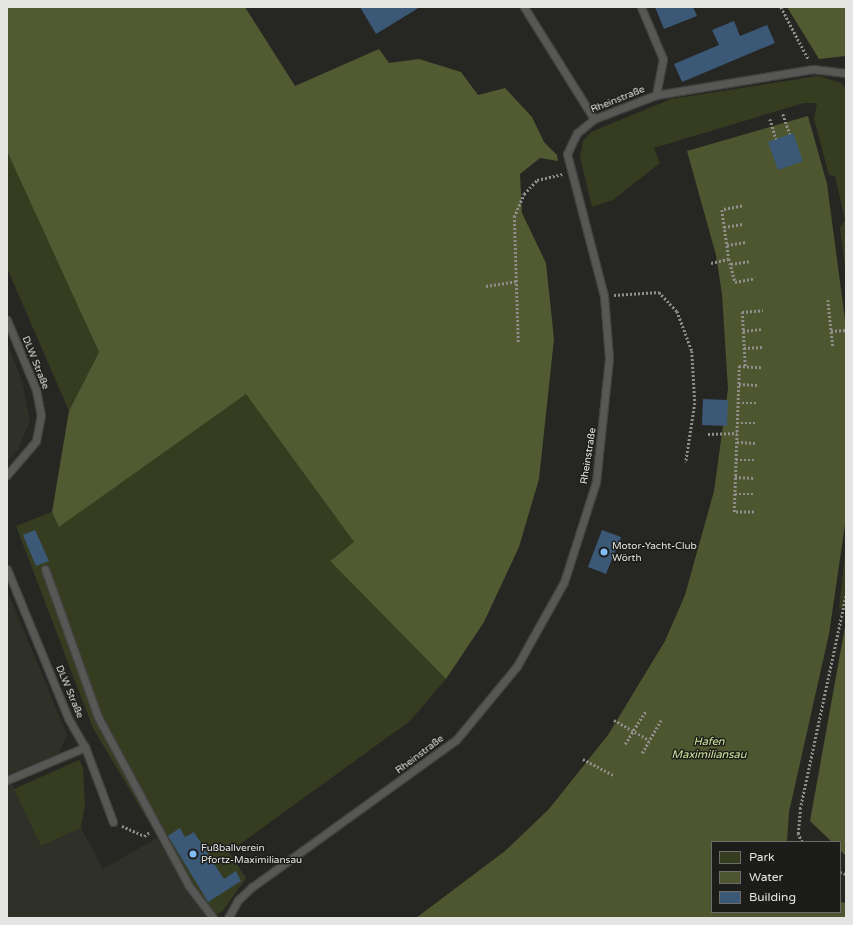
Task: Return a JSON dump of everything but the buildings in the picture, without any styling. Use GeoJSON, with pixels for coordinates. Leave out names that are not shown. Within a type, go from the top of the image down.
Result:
{"type":"FeatureCollection","features":[{"type":"Feature","properties":{"kind":"lane"},"geometry":{"type":"LineString","coordinates":[[524,7],[594,119]]}},
{"type":"Feature","properties":{"kind":"lane"},"geometry":{"type":"LineString","coordinates":[[641,7],[664,59],[656,95]]}},
{"type":"Feature","properties":{"kind":"lane","name":"Rheinstraße"},"geometry":{"type":"LineString","coordinates":[[228,918],[238,900],[252,887],[439,756],[487,706],[517,666],[564,582],[596,482],[608,358],[604,296],[570,171],[567,154],[571,143],[594,119],[656,95],[814,69],[846,73]]}},
{"type":"Feature","properties":{"kind":"lane","name":"DLW Straße"},"geometry":{"type":"LineString","coordinates":[[7,320],[36,390],[41,415],[36,441],[7,475]]}},
{"type":"Feature","properties":{"kind":"lane","name":"DLW Straße"},"geometry":{"type":"LineString","coordinates":[[7,569],[68,718],[85,747],[113,822]]}},
{"type":"Feature","properties":{"kind":"lane"},"geometry":{"type":"LineString","coordinates":[[45,569],[95,710],[189,886],[213,918]]}},
{"type":"Feature","properties":{"kind":"lane"},"geometry":{"type":"LineString","coordinates":[[7,780],[85,747]]}},
{"type":"Feature","properties":{"kind":"path"},"geometry":{"type":"LineString","coordinates":[[781,7],[814,69]]}},
{"type":"Feature","properties":{"kind":"path"},"geometry":{"type":"LineString","coordinates":[[783,114],[790,134]]}},
{"type":"Feature","properties":{"kind":"path"},"geometry":{"type":"LineString","coordinates":[[770,119],[776,139]]}},
{"type":"Feature","properties":{"kind":"path"},"geometry":{"type":"LineString","coordinates":[[518,342],[518,281],[514,217],[524,194],[537,180],[570,171]]}},
{"type":"Feature","properties":{"kind":"path"},"geometry":{"type":"LineString","coordinates":[[742,206],[722,210],[727,245],[735,282],[755,278]]}},
{"type":"Feature","properties":{"kind":"path"},"geometry":{"type":"LineString","coordinates":[[724,227],[743,224]]}},
{"type":"Feature","properties":{"kind":"path"},"geometry":{"type":"LineString","coordinates":[[727,245],[746,242]]}},
{"type":"Feature","properties":{"kind":"path"},"geometry":{"type":"LineString","coordinates":[[711,263],[730,259]]}},
{"type":"Feature","properties":{"kind":"path"},"geometry":{"type":"LineString","coordinates":[[731,264],[749,261]]}},
{"type":"Feature","properties":{"kind":"path"},"geometry":{"type":"LineString","coordinates":[[486,286],[518,281]]}},
{"type":"Feature","properties":{"kind":"path"},"geometry":{"type":"LineString","coordinates":[[604,296],[659,292],[677,311],[692,351],[695,403],[686,462]]}},
{"type":"Feature","properties":{"kind":"path"},"geometry":{"type":"LineString","coordinates":[[828,300],[833,347]]}},
{"type":"Feature","properties":{"kind":"path"},"geometry":{"type":"LineString","coordinates":[[745,366],[742,312],[763,310]]}},
{"type":"Feature","properties":{"kind":"path"},"geometry":{"type":"LineString","coordinates":[[743,331],[761,329]]}},
{"type":"Feature","properties":{"kind":"path"},"geometry":{"type":"LineString","coordinates":[[831,331],[846,330]]}},
{"type":"Feature","properties":{"kind":"path"},"geometry":{"type":"LineString","coordinates":[[744,348],[764,347]]}},
{"type":"Feature","properties":{"kind":"path"},"geometry":{"type":"LineString","coordinates":[[754,512],[734,512],[737,423],[740,366],[761,367]]}},
{"type":"Feature","properties":{"kind":"path"},"geometry":{"type":"LineString","coordinates":[[739,384],[757,385]]}},
{"type":"Feature","properties":{"kind":"path"},"geometry":{"type":"LineString","coordinates":[[738,403],[757,403]]}},
{"type":"Feature","properties":{"kind":"path"},"geometry":{"type":"LineString","coordinates":[[737,423],[756,423]]}},
{"type":"Feature","properties":{"kind":"path"},"geometry":{"type":"LineString","coordinates":[[708,434],[737,433]]}},
{"type":"Feature","properties":{"kind":"path"},"geometry":{"type":"LineString","coordinates":[[737,442],[756,443]]}},
{"type":"Feature","properties":{"kind":"path"},"geometry":{"type":"LineString","coordinates":[[736,460],[755,460]]}},
{"type":"Feature","properties":{"kind":"path"},"geometry":{"type":"LineString","coordinates":[[735,477],[754,478]]}},
{"type":"Feature","properties":{"kind":"path"},"geometry":{"type":"LineString","coordinates":[[735,494],[754,494]]}},
{"type":"Feature","properties":{"kind":"path"},"geometry":{"type":"LineString","coordinates":[[802,841],[798,834],[800,809],[846,594]]}},
{"type":"Feature","properties":{"kind":"path"},"geometry":{"type":"LineString","coordinates":[[626,744],[646,711]]}},
{"type":"Feature","properties":{"kind":"path"},"geometry":{"type":"LineString","coordinates":[[614,720],[649,740]]}},
{"type":"Feature","properties":{"kind":"path"},"geometry":{"type":"LineString","coordinates":[[642,753],[661,720]]}},
{"type":"Feature","properties":{"kind":"path"},"geometry":{"type":"LineString","coordinates":[[583,759],[613,776]]}},
{"type":"Feature","properties":{"kind":"path"},"geometry":{"type":"LineString","coordinates":[[113,822],[144,836],[157,828]]}},
{"type":"Feature","properties":{"kind":"shaded area"},"geometry":{"type":"Polygon","coordinates":[[[7,7],[245,7],[295,86],[379,49],[389,63],[419,59],[461,72],[478,95],[505,88],[532,117],[544,142],[557,155],[558,161],[540,158],[520,174],[522,213],[546,263],[554,339],[539,479],[519,547],[484,622],[446,679],[330,561],[354,542],[246,394],[59,527],[52,512],[69,411],[99,352],[7,151],[7,7]]]}},
{"type":"Feature","properties":{"kind":"shaded area"},"geometry":{"type":"Polygon","coordinates":[[[787,7],[846,7],[846,56],[819,59],[787,7]]]}},
{"type":"Feature","properties":{"kind":"shaded area"},"geometry":{"type":"Polygon","coordinates":[[[7,343],[22,381],[30,420],[18,450],[7,461],[7,343]]]}},
{"type":"Feature","properties":{"kind":"shaded area"},"geometry":{"type":"Polygon","coordinates":[[[7,590],[67,735],[58,754],[8,774],[41,846],[81,828],[103,869],[157,838],[206,918],[7,918],[7,590]]]}},
{"type":"Feature","properties":{"kind":"shaded area"},"geometry":{"type":"Polygon","coordinates":[[[846,621],[846,856],[841,851],[841,841],[831,841],[810,821],[846,621]]]}},
{"type":"Feature","properties":{"kind":"green space"},"geometry":{"type":"Polygon","coordinates":[[[818,76],[841,83],[846,90],[846,275],[840,228],[845,220],[835,176],[829,175],[814,119],[817,103],[804,103],[654,148],[660,163],[613,200],[592,207],[580,157],[583,141],[591,132],[671,99],[818,76]]]}},
{"type":"Feature","properties":{"kind":"green space"},"geometry":{"type":"Polygon","coordinates":[[[7,145],[99,352],[69,411],[7,268],[7,145]]]}},
{"type":"Feature","properties":{"kind":"green space"},"geometry":{"type":"Polygon","coordinates":[[[246,393],[354,542],[330,561],[446,679],[410,721],[229,852],[246,878],[222,912],[206,918],[93,728],[16,526],[52,512],[60,526],[246,393]]]}},
{"type":"Feature","properties":{"kind":"green space"},"geometry":{"type":"Polygon","coordinates":[[[846,544],[846,606],[839,609],[846,544]]]}},
{"type":"Feature","properties":{"kind":"green space"},"geometry":{"type":"Polygon","coordinates":[[[79,760],[83,768],[85,804],[81,828],[41,846],[14,789],[79,760]]]}},
{"type":"Feature","properties":{"kind":"water","name":"Hafen Maximiliansau"},"geometry":{"type":"Polygon","coordinates":[[[808,116],[827,184],[846,327],[846,518],[829,634],[789,812],[787,841],[711,841],[711,913],[841,913],[841,902],[846,903],[846,918],[416,918],[505,851],[549,809],[608,735],[665,641],[685,595],[714,491],[728,389],[722,294],[716,255],[687,151],[808,116]]]}},
{"type":"Feature","properties":{"kind":"place","name":"Motor-Yacht-Club Wörth"},"geometry":{"type":"Point","coordinates":[604,552]}},
{"type":"Feature","properties":{"kind":"place","name":"Fußballverein Pfortz-Maximiliansau"},"geometry":{"type":"Point","coordinates":[193,854]}}]}
